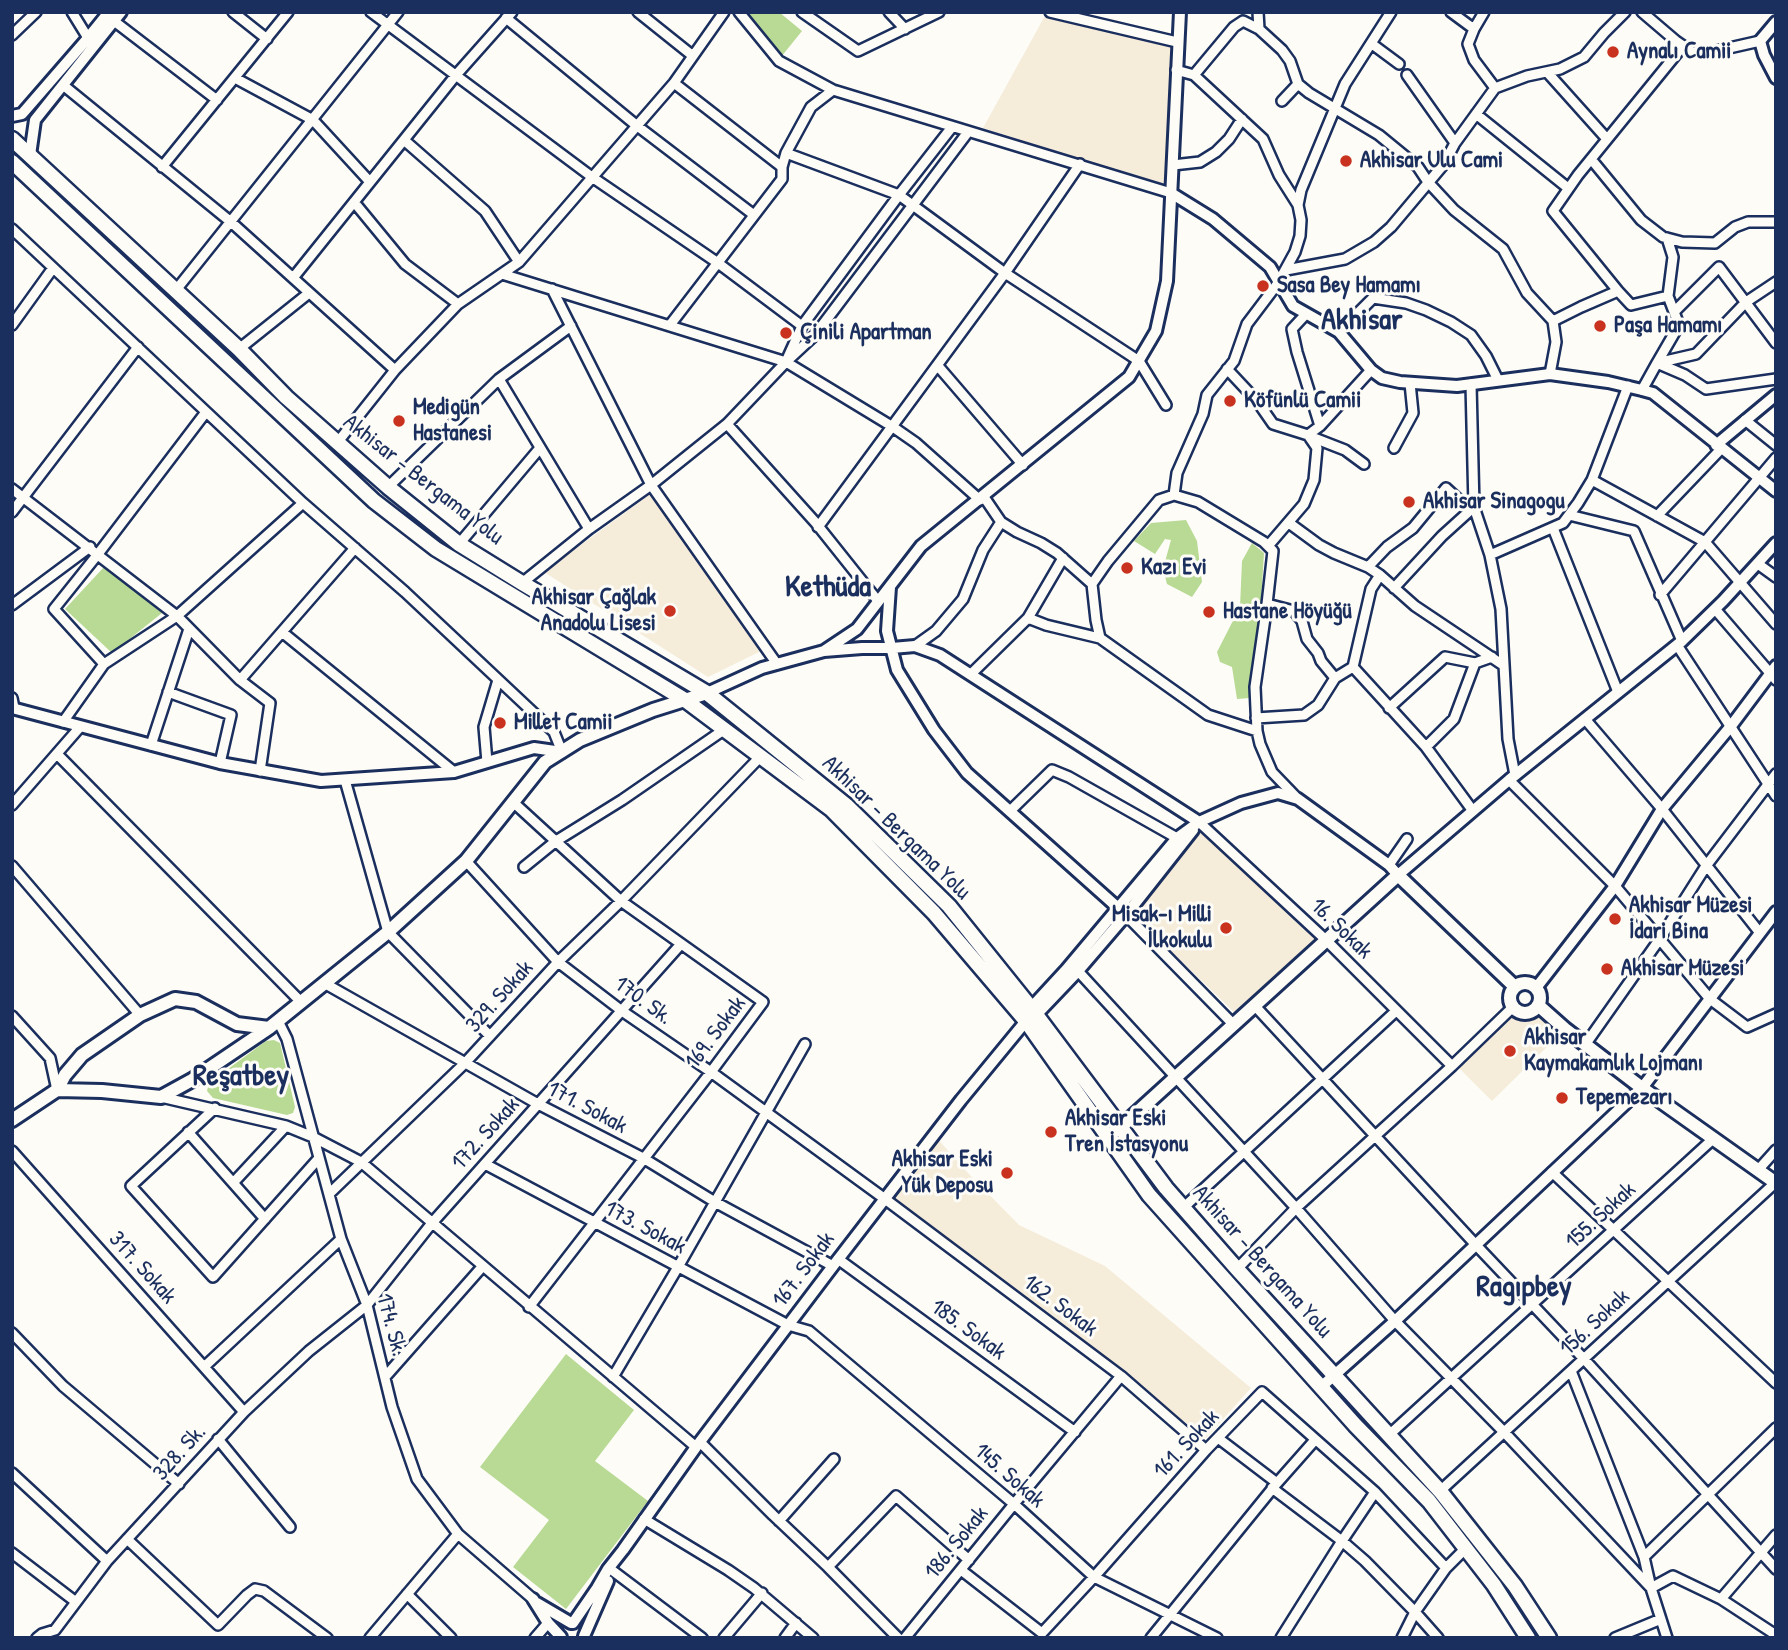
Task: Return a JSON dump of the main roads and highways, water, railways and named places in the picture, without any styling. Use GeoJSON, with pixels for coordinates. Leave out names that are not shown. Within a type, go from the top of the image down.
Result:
{"type":"FeatureCollection","features":[{"type":"Feature","properties":{"kind":"main road","name":"Akhisar - Bergama Yolu"},"geometry":{"type":"LineString","coordinates":[[12,139],[239,349],[286,397],[388,487],[459,544],[707,693],[847,806],[948,906],[1166,1188],[1440,1491],[1515,1587],[1549,1638]]}},
{"type":"Feature","properties":{"kind":"main road","name":"Akhisar - Bergama Yolu"},"geometry":{"type":"LineString","coordinates":[[12,162],[385,509],[436,549],[685,700],[832,810],[1031,1014],[1107,1137],[1149,1195],[1321,1387],[1429,1501],[1494,1585],[1528,1638]]}},
{"type":"Feature","properties":{"kind":"main road"},"geometry":{"type":"LineString","coordinates":[[57,1090],[161,1097],[192,1080],[273,1024],[388,932],[466,860],[545,762],[580,740],[653,710],[707,693]]}},
{"type":"Feature","properties":{"kind":"main road"},"geometry":{"type":"LineString","coordinates":[[1107,1137],[1327,941],[1394,870],[1515,987]]}},
{"type":"Feature","properties":{"kind":"main road"},"geometry":{"type":"LineString","coordinates":[[1528,984],[1536,988],[1538,1005],[1532,1011],[1520,1012],[1513,1007],[1510,999],[1515,987],[1528,984]]}},
{"type":"Feature","properties":{"kind":"main road"},"geometry":{"type":"LineString","coordinates":[[12,1120],[57,1090],[65,1075],[82,1055],[140,1015],[175,999],[196,1002],[237,1024],[273,1024]]}},
{"type":"Feature","properties":{"kind":"main road"},"geometry":{"type":"LineString","coordinates":[[1538,1005],[1564,1029],[1642,1088],[1775,1183]]}},
{"type":"Feature","properties":{"kind":"place","name":"Aynalı Camii"},"geometry":{"type":"Point","coordinates":[1613,52]}},
{"type":"Feature","properties":{"kind":"place","name":"Akhisar Ulu Cami"},"geometry":{"type":"Point","coordinates":[1346,161]}},
{"type":"Feature","properties":{"kind":"place","name":"Sasa Bey Hamamı"},"geometry":{"type":"Point","coordinates":[1263,286]}},
{"type":"Feature","properties":{"kind":"place","name":"Paşa Hamamı"},"geometry":{"type":"Point","coordinates":[1600,326]}},
{"type":"Feature","properties":{"kind":"place","name":"Çinili Apartman"},"geometry":{"type":"Point","coordinates":[786,333]}},
{"type":"Feature","properties":{"kind":"place","name":"Köfünlü Camii"},"geometry":{"type":"Point","coordinates":[1230,401]}},
{"type":"Feature","properties":{"kind":"place","name":"Medigün Hastanesi"},"geometry":{"type":"Point","coordinates":[399,421]}},
{"type":"Feature","properties":{"kind":"place","name":"Akhisar Sinagogu"},"geometry":{"type":"Point","coordinates":[1409,502]}},
{"type":"Feature","properties":{"kind":"place","name":"Kazı Evi"},"geometry":{"type":"Point","coordinates":[1127,568]}},
{"type":"Feature","properties":{"kind":"place","name":"Akhisar Çağlak Anadolu Lisesi"},"geometry":{"type":"Point","coordinates":[670,611]}},
{"type":"Feature","properties":{"kind":"place","name":"Hastane Höyüğü"},"geometry":{"type":"Point","coordinates":[1209,612]}},
{"type":"Feature","properties":{"kind":"place","name":"Millet Camii"},"geometry":{"type":"Point","coordinates":[500,723]}},
{"type":"Feature","properties":{"kind":"place","name":"Akhisar Müzesi İdari Bina"},"geometry":{"type":"Point","coordinates":[1615,919]}},
{"type":"Feature","properties":{"kind":"place","name":"Misak-ı Milli İlkokulu"},"geometry":{"type":"Point","coordinates":[1226,928]}},
{"type":"Feature","properties":{"kind":"place","name":"Akhisar Müzesi"},"geometry":{"type":"Point","coordinates":[1607,969]}},
{"type":"Feature","properties":{"kind":"place","name":"Akhisar Kaymakamlık Lojmanı"},"geometry":{"type":"Point","coordinates":[1510,1051]}},
{"type":"Feature","properties":{"kind":"place","name":"Tepemezarı"},"geometry":{"type":"Point","coordinates":[1562,1098]}},
{"type":"Feature","properties":{"kind":"place","name":"Akhisar Eski Tren İstasyonu"},"geometry":{"type":"Point","coordinates":[1051,1132]}},
{"type":"Feature","properties":{"kind":"place","name":"Akhisar Eski Yük Deposu"},"geometry":{"type":"Point","coordinates":[1007,1173]}},
{"type":"Feature","properties":{"kind":"district","name":"Akhisar"},"geometry":{"type":"Point","coordinates":[1362,321]}},
{"type":"Feature","properties":{"kind":"district","name":"Kethüda"},"geometry":{"type":"Point","coordinates":[828,588]}},
{"type":"Feature","properties":{"kind":"district","name":"Reşatbey"},"geometry":{"type":"Point","coordinates":[241,1077]}},
{"type":"Feature","properties":{"kind":"district","name":"Ragıpbey"},"geometry":{"type":"Point","coordinates":[1524,1288]}}]}
